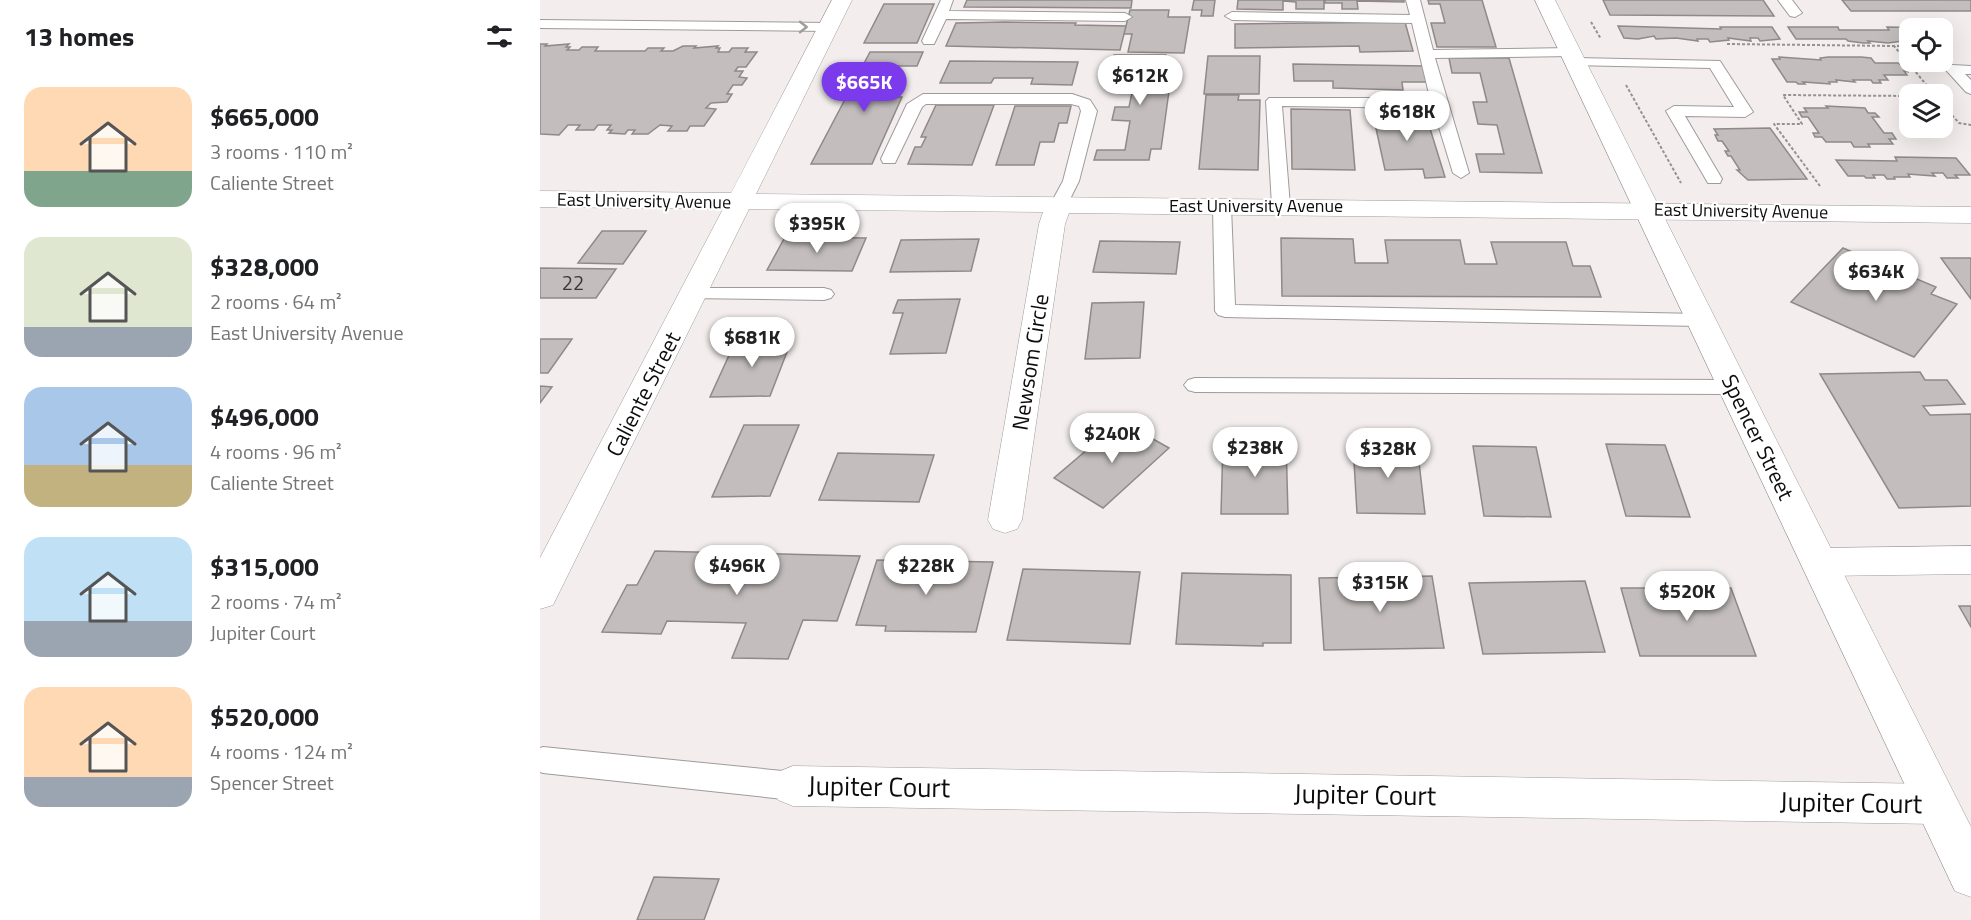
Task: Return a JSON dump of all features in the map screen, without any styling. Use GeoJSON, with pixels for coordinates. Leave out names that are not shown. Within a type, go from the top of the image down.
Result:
{"type":"FeatureCollection","features":[{"type":"Feature","properties":{"kind":"street","name":"Caliente Street"},"geometry":{"type":"LineString","coordinates":[[540,594],[842,0]]}},
{"type":"Feature","properties":{"kind":"street","name":"Spencer Street"},"geometry":{"type":"LineString","coordinates":[[1545,0],[1733,387],[1821,562],[1971,875]]}},
{"type":"Feature","properties":{"kind":"street","name":"East University Avenue"},"geometry":{"type":"LineString","coordinates":[[540,199],[1971,215]]}},
{"type":"Feature","properties":{"kind":"street","name":"Newsom Circle"},"geometry":{"type":"LineString","coordinates":[[1005,520],[1052,224],[1059,205]]}},
{"type":"Feature","properties":{"kind":"street"},"geometry":{"type":"LineString","coordinates":[[1821,562],[1971,560]]}},
{"type":"Feature","properties":{"kind":"street","name":"Jupiter Court"},"geometry":{"type":"LineString","coordinates":[[793,786],[1937,804]]}},
{"type":"Feature","properties":{"kind":"lane"},"geometry":{"type":"LineString","coordinates":[[929,41],[948,0]]}},
{"type":"Feature","properties":{"kind":"lane"},"geometry":{"type":"LineString","coordinates":[[1413,0],[1439,103],[1461,173]]}},
{"type":"Feature","properties":{"kind":"lane"},"geometry":{"type":"LineString","coordinates":[[1785,0],[1795,13]]}},
{"type":"Feature","properties":{"kind":"lane"},"geometry":{"type":"LineString","coordinates":[[941,15],[1125,17]]}},
{"type":"Feature","properties":{"kind":"lane"},"geometry":{"type":"LineString","coordinates":[[1232,16],[1418,19]]}},
{"type":"Feature","properties":{"kind":"lane"},"geometry":{"type":"LineString","coordinates":[[540,24],[830,27]]}},
{"type":"Feature","properties":{"kind":"lane"},"geometry":{"type":"LineString","coordinates":[[1427,54],[1574,57],[1614,62],[1715,64],[1745,112],[1674,111],[1714,179]]}},
{"type":"Feature","properties":{"kind":"lane"},"geometry":{"type":"LineString","coordinates":[[1971,70],[1952,69],[1971,89]]}},
{"type":"Feature","properties":{"kind":"lane"},"geometry":{"type":"LineString","coordinates":[[889,159],[915,104],[922,99],[1072,99],[1085,103],[1089,111],[1071,181],[1059,205]]}},
{"type":"Feature","properties":{"kind":"lane"},"geometry":{"type":"LineString","coordinates":[[1281,206],[1274,101],[1439,103]]}},
{"type":"Feature","properties":{"kind":"lane"},"geometry":{"type":"LineString","coordinates":[[1222,207],[1225,311],[1701,320]]}},
{"type":"Feature","properties":{"kind":"lane"},"geometry":{"type":"LineString","coordinates":[[694,294],[824,294]]}},
{"type":"Feature","properties":{"kind":"lane"},"geometry":{"type":"LineString","coordinates":[[1195,385],[1733,387]]}},
{"type":"Feature","properties":{"kind":"lane"},"geometry":{"type":"LineString","coordinates":[[543,760],[793,786]]}},
{"type":"Feature","properties":{"kind":"path"},"geometry":{"type":"LineString","coordinates":[[1589,17],[1677,179],[1688,188]]}},
{"type":"Feature","properties":{"kind":"path"},"geometry":{"type":"LineString","coordinates":[[1720,44],[1899,46]]}},
{"type":"Feature","properties":{"kind":"path"},"geometry":{"type":"LineString","coordinates":[[1894,46],[1926,84]]}},
{"type":"Feature","properties":{"kind":"path"},"geometry":{"type":"LineString","coordinates":[[1824,192],[1774,124],[1802,124],[1783,95],[1899,96]]}},
{"type":"Feature","properties":{"kind":"path"},"geometry":{"type":"LineString","coordinates":[[1953,116],[1959,123],[1971,125]]}},
{"type":"Feature","properties":{"kind":"building"},"geometry":{"type":"Polygon","coordinates":[[[967,0],[1132,0],[1131,8],[964,7],[967,0]]]}},
{"type":"Feature","properties":{"kind":"building"},"geometry":{"type":"Polygon","coordinates":[[[1194,0],[1215,0],[1213,16],[1201,16],[1202,10],[1192,10],[1194,0]]]}},
{"type":"Feature","properties":{"kind":"building"},"geometry":{"type":"Polygon","coordinates":[[[1238,0],[1324,0],[1324,9],[1296,9],[1296,2],[1283,1],[1283,10],[1237,9],[1238,0]]]}},
{"type":"Feature","properties":{"kind":"building"},"geometry":{"type":"Polygon","coordinates":[[[1325,0],[1404,0],[1404,2],[1357,1],[1358,9],[1342,9],[1342,3],[1325,3],[1325,0]]]}},
{"type":"Feature","properties":{"kind":"building"},"geometry":{"type":"Polygon","coordinates":[[[1428,0],[1482,0],[1496,47],[1437,47],[1431,23],[1445,23],[1440,4],[1429,4],[1428,0]]]}},
{"type":"Feature","properties":{"kind":"building"},"geometry":{"type":"Polygon","coordinates":[[[1603,0],[1763,0],[1774,16],[1610,15],[1603,0]]]}},
{"type":"Feature","properties":{"kind":"building"},"geometry":{"type":"Polygon","coordinates":[[[1842,0],[1971,0],[1971,11],[1851,11],[1842,0]]]}},
{"type":"Feature","properties":{"kind":"building"},"geometry":{"type":"Polygon","coordinates":[[[884,4],[934,4],[917,43],[864,43],[884,4]]]}},
{"type":"Feature","properties":{"kind":"building"},"geometry":{"type":"Polygon","coordinates":[[[1130,10],[1169,10],[1168,17],[1190,17],[1184,53],[1128,52],[1132,34],[1124,34],[1130,10]]]}},
{"type":"Feature","properties":{"kind":"building"},"geometry":{"type":"Polygon","coordinates":[[[1005,22],[1126,26],[1120,50],[946,46],[956,23],[1005,22]]]}},
{"type":"Feature","properties":{"kind":"building"},"geometry":{"type":"Polygon","coordinates":[[[1405,22],[1413,51],[1360,52],[1359,46],[1235,48],[1235,24],[1405,22]]]}},
{"type":"Feature","properties":{"kind":"building"},"geometry":{"type":"Polygon","coordinates":[[[1618,26],[1721,29],[1720,27],[1772,27],[1780,39],[1760,41],[1758,38],[1750,38],[1751,41],[1728,38],[1729,40],[1710,42],[1708,39],[1697,39],[1698,41],[1676,38],[1656,39],[1654,36],[1638,39],[1624,38],[1618,26]]]}},
{"type":"Feature","properties":{"kind":"building"},"geometry":{"type":"Polygon","coordinates":[[[1788,27],[1838,27],[1839,30],[1889,30],[1887,27],[1899,27],[1899,42],[1888,43],[1868,41],[1870,43],[1863,43],[1846,39],[1796,39],[1788,27]]]}},
{"type":"Feature","properties":{"kind":"building"},"geometry":{"type":"Polygon","coordinates":[[[540,44],[547,44],[545,46],[569,44],[566,47],[570,47],[567,50],[598,47],[595,51],[645,51],[648,48],[664,48],[661,51],[673,51],[683,46],[696,46],[694,48],[718,46],[716,48],[720,48],[718,52],[729,52],[732,48],[748,48],[745,52],[757,52],[746,67],[738,67],[735,71],[743,71],[739,77],[747,78],[742,85],[733,85],[727,94],[732,94],[727,102],[711,103],[706,108],[716,109],[704,126],[690,126],[687,131],[668,131],[672,126],[660,125],[648,134],[632,134],[635,130],[628,130],[625,134],[609,133],[612,130],[607,130],[611,125],[598,125],[594,130],[576,130],[580,125],[568,125],[559,135],[540,134],[540,44]]]}},
{"type":"Feature","properties":{"kind":"building"},"geometry":{"type":"Polygon","coordinates":[[[870,52],[923,52],[917,66],[893,66],[879,97],[902,97],[872,164],[811,164],[870,52]]]}},
{"type":"Feature","properties":{"kind":"building"},"geometry":{"type":"Polygon","coordinates":[[[1114,55],[1166,55],[1162,84],[1170,84],[1161,149],[1151,149],[1149,160],[1094,160],[1097,150],[1125,150],[1130,121],[1112,120],[1115,107],[1129,107],[1134,83],[1108,83],[1114,55]]]}},
{"type":"Feature","properties":{"kind":"building"},"geometry":{"type":"Polygon","coordinates":[[[1208,56],[1260,56],[1259,94],[1204,94],[1208,56]]]}},
{"type":"Feature","properties":{"kind":"building"},"geometry":{"type":"Polygon","coordinates":[[[1779,57],[1821,60],[1820,58],[1828,57],[1871,58],[1875,63],[1898,63],[1899,72],[1905,72],[1907,75],[1884,75],[1888,80],[1879,80],[1881,83],[1873,83],[1871,80],[1853,80],[1855,82],[1836,80],[1837,82],[1829,82],[1830,84],[1803,82],[1805,84],[1798,84],[1787,82],[1772,59],[1780,59],[1779,57]]]}},
{"type":"Feature","properties":{"kind":"building"},"geometry":{"type":"Polygon","coordinates":[[[1449,58],[1509,58],[1542,173],[1480,172],[1476,154],[1504,154],[1497,125],[1478,124],[1473,102],[1487,102],[1480,73],[1452,73],[1449,58]]]}},
{"type":"Feature","properties":{"kind":"building"},"geometry":{"type":"Polygon","coordinates":[[[950,61],[1078,62],[1072,85],[1031,84],[1033,78],[994,78],[991,83],[940,83],[950,61]]]}},
{"type":"Feature","properties":{"kind":"building"},"geometry":{"type":"Polygon","coordinates":[[[1293,64],[1425,66],[1428,82],[1402,82],[1403,90],[1333,88],[1333,81],[1294,81],[1293,64]]]}},
{"type":"Feature","properties":{"kind":"building"},"geometry":{"type":"Polygon","coordinates":[[[1206,95],[1239,95],[1238,100],[1260,100],[1258,170],[1199,169],[1206,95]]]}},
{"type":"Feature","properties":{"kind":"building"},"geometry":{"type":"Polygon","coordinates":[[[936,105],[994,105],[972,165],[908,164],[915,147],[921,147],[926,137],[921,137],[936,105]]]}},
{"type":"Feature","properties":{"kind":"building"},"geometry":{"type":"Polygon","coordinates":[[[1015,106],[1071,106],[1067,123],[1059,123],[1054,142],[1040,142],[1034,165],[996,165],[1015,106]]]}},
{"type":"Feature","properties":{"kind":"building"},"geometry":{"type":"Polygon","coordinates":[[[1826,106],[1865,108],[1868,113],[1875,113],[1879,117],[1872,117],[1884,133],[1892,133],[1896,139],[1889,139],[1893,144],[1868,144],[1870,147],[1854,147],[1851,142],[1826,142],[1822,137],[1815,137],[1813,133],[1819,133],[1808,117],[1802,117],[1799,112],[1807,112],[1804,108],[1828,108],[1826,106]]]}},
{"type":"Feature","properties":{"kind":"building"},"geometry":{"type":"Polygon","coordinates":[[[1291,109],[1350,110],[1355,170],[1292,169],[1291,109]]]}},
{"type":"Feature","properties":{"kind":"building"},"geometry":{"type":"Polygon","coordinates":[[[1424,109],[1445,177],[1425,178],[1423,169],[1385,170],[1372,110],[1424,109]]]}},
{"type":"Feature","properties":{"kind":"building"},"geometry":{"type":"Polygon","coordinates":[[[1770,128],[1807,179],[1748,180],[1737,170],[1740,170],[1731,156],[1728,156],[1725,151],[1729,151],[1722,141],[1718,141],[1715,135],[1718,135],[1714,129],[1770,128]]]}},
{"type":"Feature","properties":{"kind":"building"},"geometry":{"type":"Polygon","coordinates":[[[1895,157],[1956,158],[1970,175],[1955,175],[1958,178],[1947,178],[1943,173],[1932,173],[1935,176],[1908,174],[1910,177],[1894,177],[1895,179],[1887,179],[1884,175],[1873,175],[1875,178],[1848,176],[1836,160],[1897,161],[1895,157]]]}},
{"type":"Feature","properties":{"kind":"building"},"geometry":{"type":"Polygon","coordinates":[[[602,231],[646,231],[623,264],[578,263],[602,231]]]}},
{"type":"Feature","properties":{"kind":"building"},"geometry":{"type":"Polygon","coordinates":[[[785,237],[866,238],[852,271],[767,270],[785,237]]]}},
{"type":"Feature","properties":{"kind":"building"},"geometry":{"type":"Polygon","coordinates":[[[1281,238],[1353,239],[1355,263],[1388,263],[1385,240],[1460,240],[1465,264],[1497,264],[1491,242],[1566,242],[1573,266],[1590,266],[1601,297],[1282,296],[1281,238]]]}},
{"type":"Feature","properties":{"kind":"building"},"geometry":{"type":"Polygon","coordinates":[[[979,239],[971,271],[890,272],[901,240],[979,239]]]}},
{"type":"Feature","properties":{"kind":"building"},"geometry":{"type":"Polygon","coordinates":[[[1100,241],[1180,242],[1176,274],[1093,272],[1100,241]]]}},
{"type":"Feature","properties":{"kind":"building"},"geometry":{"type":"Polygon","coordinates":[[[1843,248],[1936,287],[1931,294],[1957,304],[1914,357],[1791,302],[1843,248]]]}},
{"type":"Feature","properties":{"kind":"building"},"geometry":{"type":"Polygon","coordinates":[[[1941,258],[1971,258],[1971,299],[1941,258]]]}},
{"type":"Feature","properties":{"kind":"building"},"geometry":{"type":"Polygon","coordinates":[[[540,268],[616,269],[596,298],[540,298],[540,268]]]}},
{"type":"Feature","properties":{"kind":"building"},"geometry":{"type":"Polygon","coordinates":[[[960,299],[946,353],[890,354],[903,313],[893,313],[898,300],[960,299]]]}},
{"type":"Feature","properties":{"kind":"building"},"geometry":{"type":"Polygon","coordinates":[[[1144,302],[1140,358],[1085,359],[1092,303],[1144,302]]]}},
{"type":"Feature","properties":{"kind":"building"},"geometry":{"type":"Polygon","coordinates":[[[540,339],[572,339],[548,373],[540,373],[540,339]]]}},
{"type":"Feature","properties":{"kind":"building"},"geometry":{"type":"Polygon","coordinates":[[[792,339],[770,396],[710,397],[736,340],[792,339]]]}},
{"type":"Feature","properties":{"kind":"building"},"geometry":{"type":"Polygon","coordinates":[[[1920,372],[1925,380],[1947,380],[1965,404],[1923,406],[1930,415],[1971,414],[1971,506],[1899,508],[1820,374],[1920,372]]]}},
{"type":"Feature","properties":{"kind":"building"},"geometry":{"type":"Polygon","coordinates":[[[540,386],[552,387],[540,403],[540,386]]]}},
{"type":"Feature","properties":{"kind":"building"},"geometry":{"type":"Polygon","coordinates":[[[1121,421],[1169,448],[1103,508],[1054,478],[1121,421]]]}},
{"type":"Feature","properties":{"kind":"building"},"geometry":{"type":"Polygon","coordinates":[[[744,425],[799,425],[770,496],[712,497],[744,425]]]}},
{"type":"Feature","properties":{"kind":"building"},"geometry":{"type":"Polygon","coordinates":[[[1286,441],[1288,514],[1221,514],[1223,442],[1286,441]]]}},
{"type":"Feature","properties":{"kind":"building"},"geometry":{"type":"Polygon","coordinates":[[[1353,444],[1417,445],[1425,514],[1357,513],[1353,444]]]}},
{"type":"Feature","properties":{"kind":"building"},"geometry":{"type":"Polygon","coordinates":[[[1606,444],[1665,445],[1690,517],[1626,516],[1606,444]]]}},
{"type":"Feature","properties":{"kind":"building"},"geometry":{"type":"Polygon","coordinates":[[[1473,446],[1536,447],[1551,517],[1484,516],[1473,446]]]}},
{"type":"Feature","properties":{"kind":"building"},"geometry":{"type":"Polygon","coordinates":[[[838,453],[934,455],[919,502],[819,500],[838,453]]]}},
{"type":"Feature","properties":{"kind":"building"},"geometry":{"type":"Polygon","coordinates":[[[655,551],[860,556],[837,621],[803,620],[788,659],[732,658],[746,623],[667,621],[661,634],[602,632],[627,585],[637,585],[655,551]]]}},
{"type":"Feature","properties":{"kind":"building"},"geometry":{"type":"Polygon","coordinates":[[[877,560],[993,562],[976,632],[885,631],[886,626],[856,625],[877,560]]]}},
{"type":"Feature","properties":{"kind":"building"},"geometry":{"type":"Polygon","coordinates":[[[1023,569],[1140,572],[1130,644],[1007,640],[1023,569]]]}},
{"type":"Feature","properties":{"kind":"building"},"geometry":{"type":"Polygon","coordinates":[[[1182,573],[1291,575],[1291,643],[1263,643],[1263,646],[1176,644],[1182,573]]]}},
{"type":"Feature","properties":{"kind":"building"},"geometry":{"type":"Polygon","coordinates":[[[1432,576],[1444,648],[1324,650],[1319,578],[1432,576]]]}},
{"type":"Feature","properties":{"kind":"building"},"geometry":{"type":"Polygon","coordinates":[[[1585,581],[1605,652],[1483,654],[1469,583],[1585,581]]]}},
{"type":"Feature","properties":{"kind":"building"},"geometry":{"type":"Polygon","coordinates":[[[1621,588],[1731,588],[1756,656],[1640,656],[1621,588]]]}},
{"type":"Feature","properties":{"kind":"building"},"geometry":{"type":"Polygon","coordinates":[[[1959,606],[1971,606],[1971,627],[1959,606]]]}},
{"type":"Feature","properties":{"kind":"building"},"geometry":{"type":"Polygon","coordinates":[[[654,877],[719,879],[704,920],[637,920],[654,877]]]}}]}
